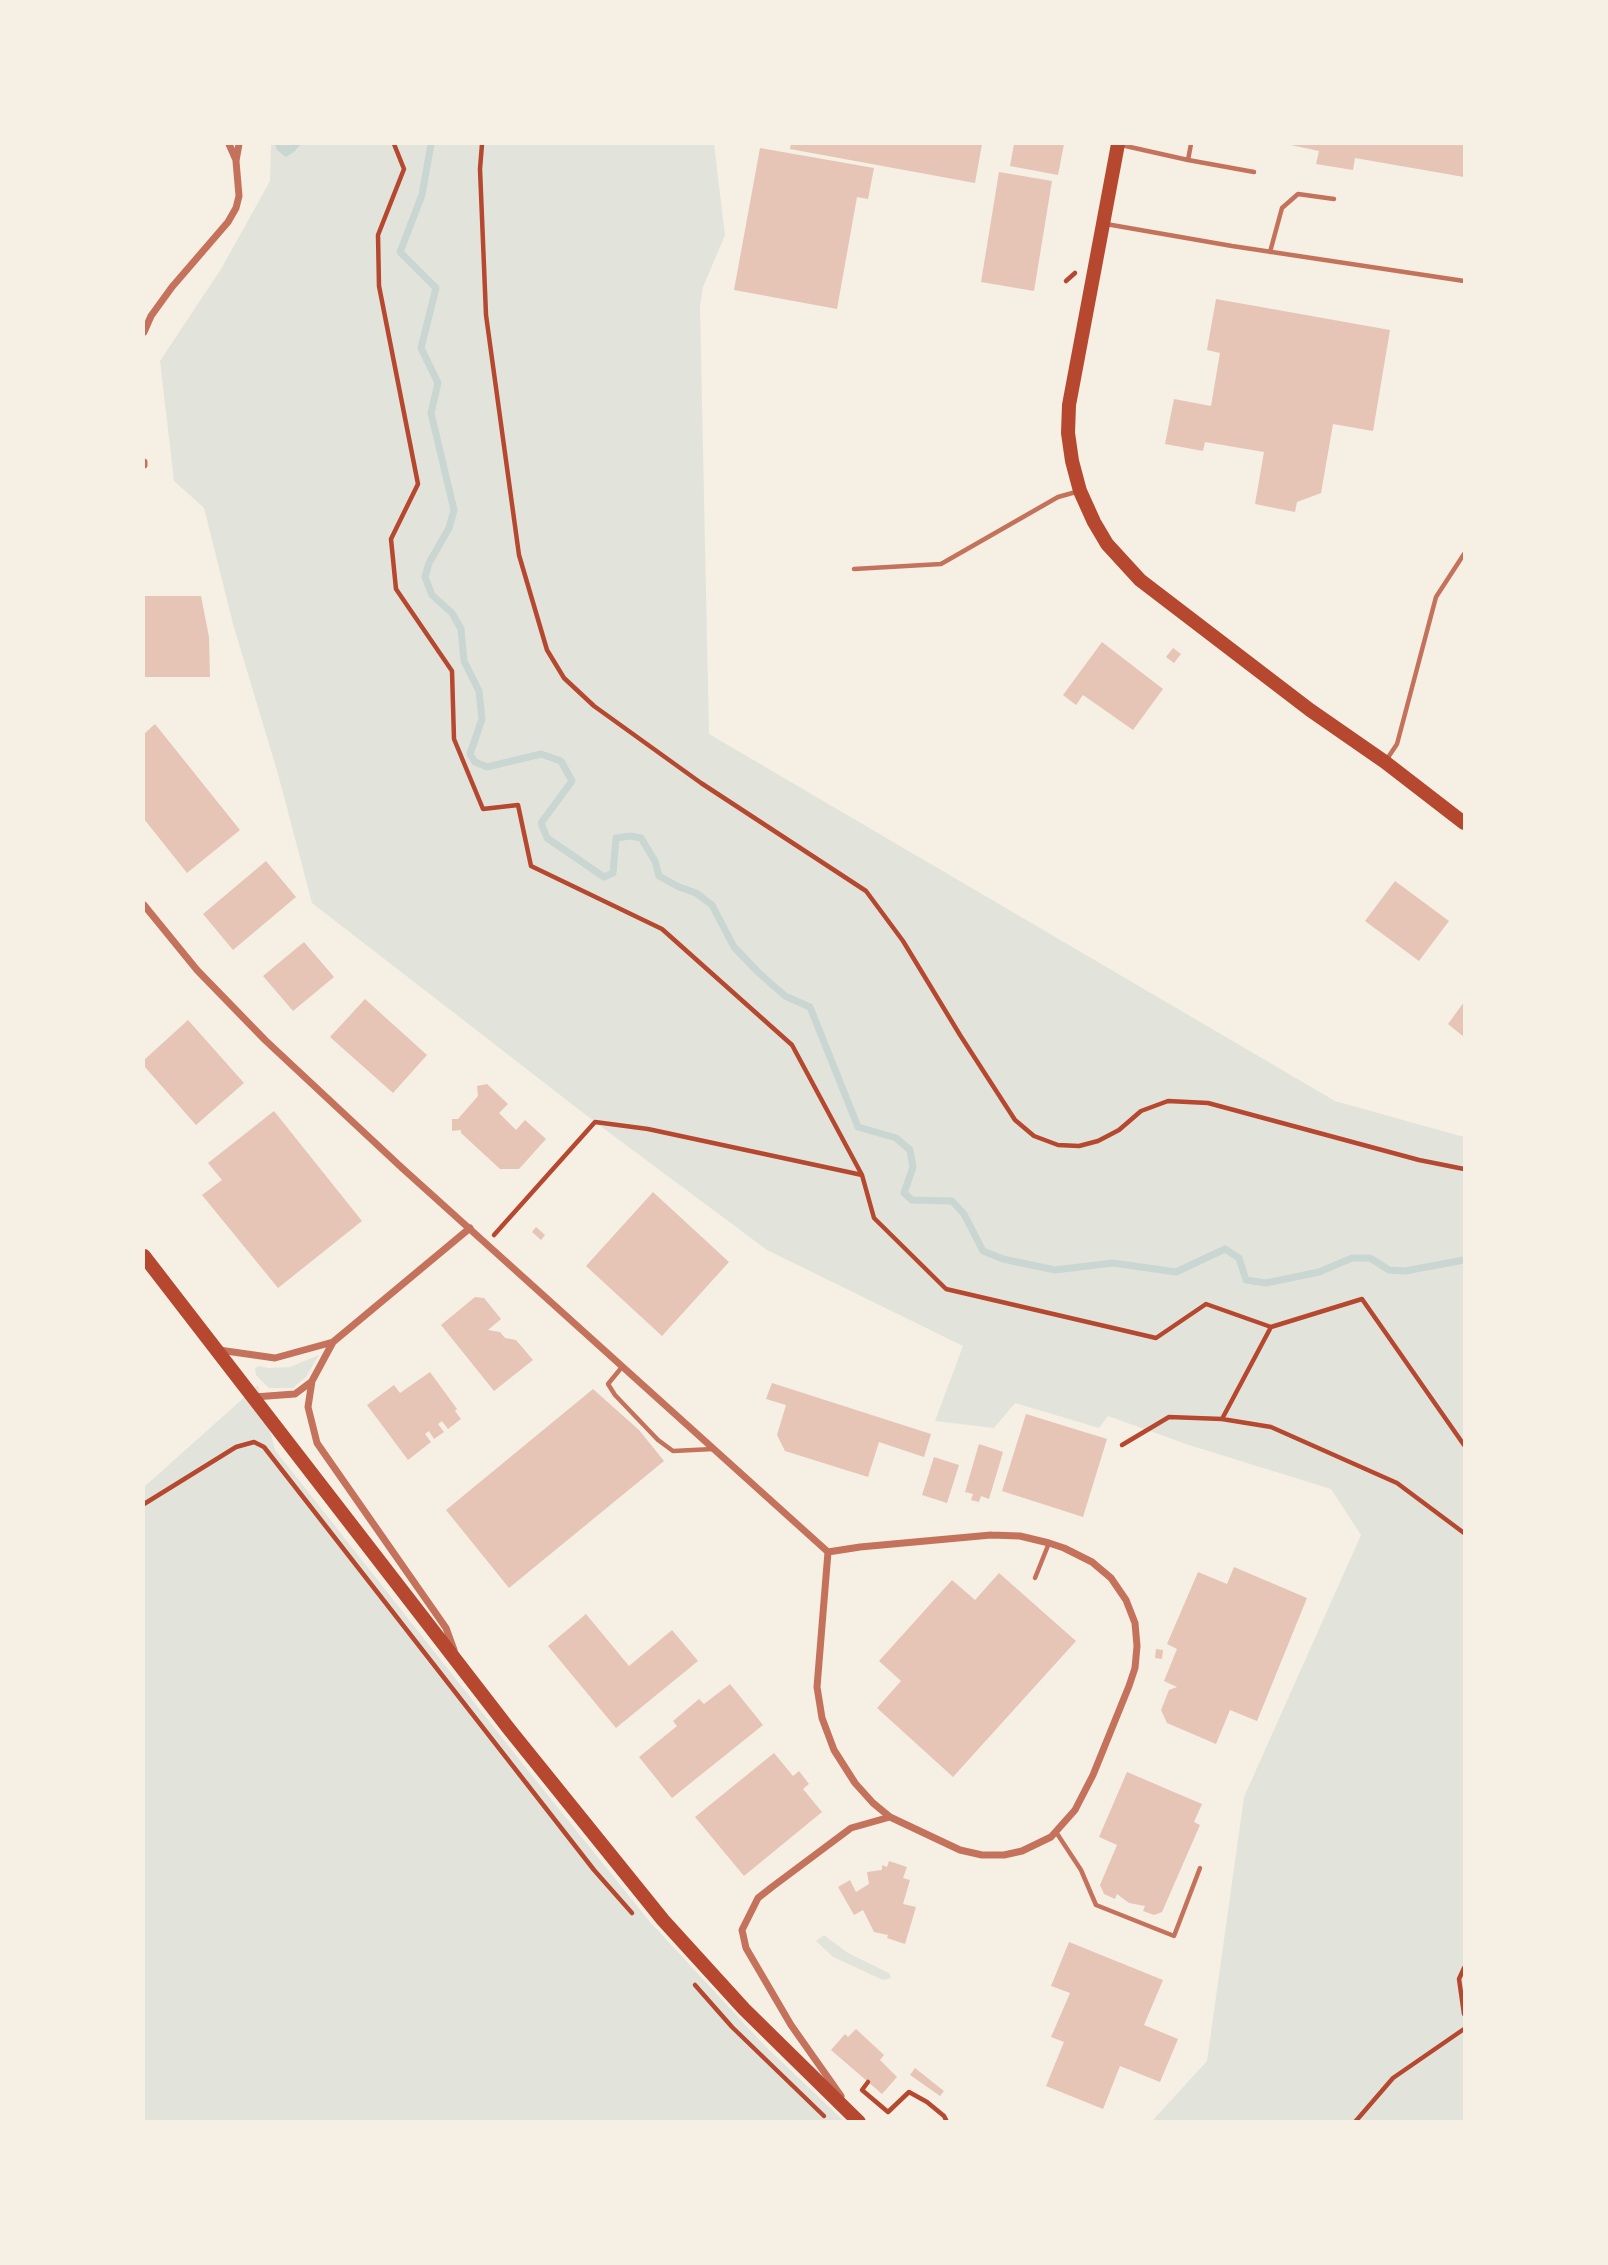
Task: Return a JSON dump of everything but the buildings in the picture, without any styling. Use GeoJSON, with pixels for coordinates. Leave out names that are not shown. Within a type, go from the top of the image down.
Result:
{"type":"FeatureCollection","features":[{"type":"Feature","properties":{"kind":"main road"},"geometry":{"type":"LineString","coordinates":[[1118,144],[1069,405],[1068,433],[1080,491],[1107,544],[1140,580],[1310,710],[1385,762],[1465,823]]}},
{"type":"Feature","properties":{"kind":"main road"},"geometry":{"type":"LineString","coordinates":[[144,1256],[458,1663],[663,1920],[744,2009],[860,2122]]}},
{"type":"Feature","properties":{"kind":"street"},"geometry":{"type":"LineString","coordinates":[[229,144],[236,161]]}},
{"type":"Feature","properties":{"kind":"street"},"geometry":{"type":"LineString","coordinates":[[144,332],[151,316],[172,287],[228,222],[236,208],[239,196],[236,161],[239,144]]}},
{"type":"Feature","properties":{"kind":"street"},"geometry":{"type":"LineString","coordinates":[[144,905],[197,970],[265,1040],[828,1552]]}},
{"type":"Feature","properties":{"kind":"street"},"geometry":{"type":"LineString","coordinates":[[458,1663],[446,1628],[317,1443],[308,1407],[312,1381],[333,1342],[470,1228]]}},
{"type":"Feature","properties":{"kind":"street"},"geometry":{"type":"LineString","coordinates":[[219,1350],[275,1357],[333,1342]]}},
{"type":"Feature","properties":{"kind":"street"},"geometry":{"type":"LineString","coordinates":[[254,1397],[296,1394],[312,1381]]}},
{"type":"Feature","properties":{"kind":"street"},"geometry":{"type":"LineString","coordinates":[[990,1535],[1020,1536],[1064,1548],[1092,1562],[1111,1578],[1126,1600],[1135,1623],[1135,1668],[1093,1775],[1075,1810],[1056,1832],[1022,1851],[1004,1855],[982,1855],[960,1850],[890,1817],[873,1803],[849,1776],[834,1750],[822,1718],[817,1687],[828,1552],[990,1535]]}},
{"type":"Feature","properties":{"kind":"street"},"geometry":{"type":"LineString","coordinates":[[860,2122],[791,2025],[747,1948],[742,1930],[758,1898],[772,1887],[851,1828],[890,1817]]}},
{"type":"Feature","properties":{"kind":"lane"},"geometry":{"type":"LineString","coordinates":[[1118,144],[1254,172]]}},
{"type":"Feature","properties":{"kind":"lane"},"geometry":{"type":"LineString","coordinates":[[1188,160],[1191,144]]}},
{"type":"Feature","properties":{"kind":"lane"},"geometry":{"type":"LineString","coordinates":[[1270,252],[1282,208],[1298,194],[1334,199]]}},
{"type":"Feature","properties":{"kind":"lane"},"geometry":{"type":"LineString","coordinates":[[1104,223],[1270,252],[1465,281]]}},
{"type":"Feature","properties":{"kind":"lane"},"geometry":{"type":"LineString","coordinates":[[854,569],[941,564],[1058,497],[1080,491]]}},
{"type":"Feature","properties":{"kind":"lane"},"geometry":{"type":"LineString","coordinates":[[1385,762],[1397,744],[1436,597],[1465,554]]}},
{"type":"Feature","properties":{"kind":"lane"},"geometry":{"type":"LineString","coordinates":[[622,1366],[608,1384],[615,1395],[658,1440],[673,1451],[715,1449]]}},
{"type":"Feature","properties":{"kind":"lane"},"geometry":{"type":"LineString","coordinates":[[1035,1578],[1049,1544]]}},
{"type":"Feature","properties":{"kind":"lane"},"geometry":{"type":"LineString","coordinates":[[1056,1832],[1081,1870],[1096,1905],[1174,1936],[1200,1868]]}},
{"type":"Feature","properties":{"kind":"path"},"geometry":{"type":"LineString","coordinates":[[394,144],[404,169],[378,235],[379,286],[418,484],[391,539],[396,589],[452,671],[454,739],[483,809],[518,805],[531,866],[662,929],[792,1045],[862,1175],[874,1218],[946,1289],[1156,1338],[1206,1304],[1271,1327],[1362,1299],[1465,1445]]}},
{"type":"Feature","properties":{"kind":"path"},"geometry":{"type":"LineString","coordinates":[[482,144],[480,169],[486,315],[519,555],[547,650],[564,678],[594,706],[701,783],[866,891],[903,941],[1015,1120],[1034,1136],[1058,1144],[1079,1146],[1098,1141],[1119,1130],[1141,1111],[1168,1101],[1208,1103],[1419,1160],[1465,1168]]}},
{"type":"Feature","properties":{"kind":"path"},"geometry":{"type":"LineString","coordinates":[[487,1243],[595,1122],[648,1129],[862,1175]]}},
{"type":"Feature","properties":{"kind":"path"},"geometry":{"type":"LineString","coordinates":[[1222,1419],[1271,1327]]}},
{"type":"Feature","properties":{"kind":"path"},"geometry":{"type":"LineString","coordinates":[[1122,1445],[1168,1417],[1222,1419],[1271,1427],[1397,1483],[1465,1533]]}},
{"type":"Feature","properties":{"kind":"path"},"geometry":{"type":"LineString","coordinates":[[144,1504],[236,1447],[254,1442],[264,1447]]}},
{"type":"Feature","properties":{"kind":"path"},"geometry":{"type":"LineString","coordinates":[[1465,1968],[1459,1979],[1465,2014]]}},
{"type":"Feature","properties":{"kind":"path"},"geometry":{"type":"LineString","coordinates":[[1355,2122],[1392,2078],[1465,2029]]}},
{"type":"Feature","properties":{"kind":"path"},"geometry":{"type":"LineString","coordinates":[[869,2082],[862,2090],[888,2112],[909,2092],[927,2102],[944,2116],[947,2122]]}},
{"type":"Feature","properties":{"kind":"shaded area"},"geometry":{"type":"Polygon","coordinates":[[[271,144],[714,144],[725,235],[703,287],[700,306],[709,734],[1335,1101],[1464,1137],[1464,2121],[1152,2121],[1207,2061],[1244,1797],[1361,1535],[1331,1489],[1189,1445],[1108,1416],[1099,1428],[1015,1403],[994,1428],[935,1421],[963,1346],[767,1250],[595,1122],[312,903],[278,774],[233,624],[204,508],[174,481],[160,361],[221,269],[270,181],[271,144]]]}},
{"type":"Feature","properties":{"kind":"shaded area"},"geometry":{"type":"Polygon","coordinates":[[[275,144],[301,144],[286,157],[277,150],[275,144]]]}},
{"type":"Feature","properties":{"kind":"shaded area"},"geometry":{"type":"Polygon","coordinates":[[[319,1355],[306,1377],[293,1388],[269,1388],[256,1375],[255,1368],[259,1366],[290,1367],[319,1355]]]}},
{"type":"Feature","properties":{"kind":"shaded area"},"geometry":{"type":"Polygon","coordinates":[[[258,1385],[275,1450],[534,1778],[650,1922],[765,2046],[844,2121],[144,2121],[144,1487],[258,1385]]]}},
{"type":"Feature","properties":{"kind":"shaded area"},"geometry":{"type":"Polygon","coordinates":[[[824,1935],[848,1953],[889,1973],[891,1978],[883,1980],[833,1957],[816,1941],[824,1935]]]}},
{"type":"Feature","properties":{"kind":"waterway"},"geometry":{"type":"LineString","coordinates":[[431,144],[422,195],[400,252],[436,288],[421,348],[438,383],[431,413],[454,510],[449,528],[429,563],[425,577],[432,595],[452,613],[461,629],[464,661],[479,691],[482,719],[470,754],[475,762],[487,767],[541,754],[561,761],[572,781],[541,823],[547,838],[604,877],[613,873],[616,838],[641,838],[655,861],[659,876],[696,893],[712,905],[734,947],[758,972],[785,996],[810,1007],[858,1127],[896,1138],[910,1150],[913,1167],[904,1193],[912,1200],[952,1201],[964,1214],[983,1251],[1003,1259],[1055,1270],[1113,1263],[1176,1272],[1225,1249],[1239,1258],[1246,1280],[1266,1283],[1319,1272],[1352,1258],[1370,1258],[1389,1270],[1405,1271],[1464,1260]]}}]}
